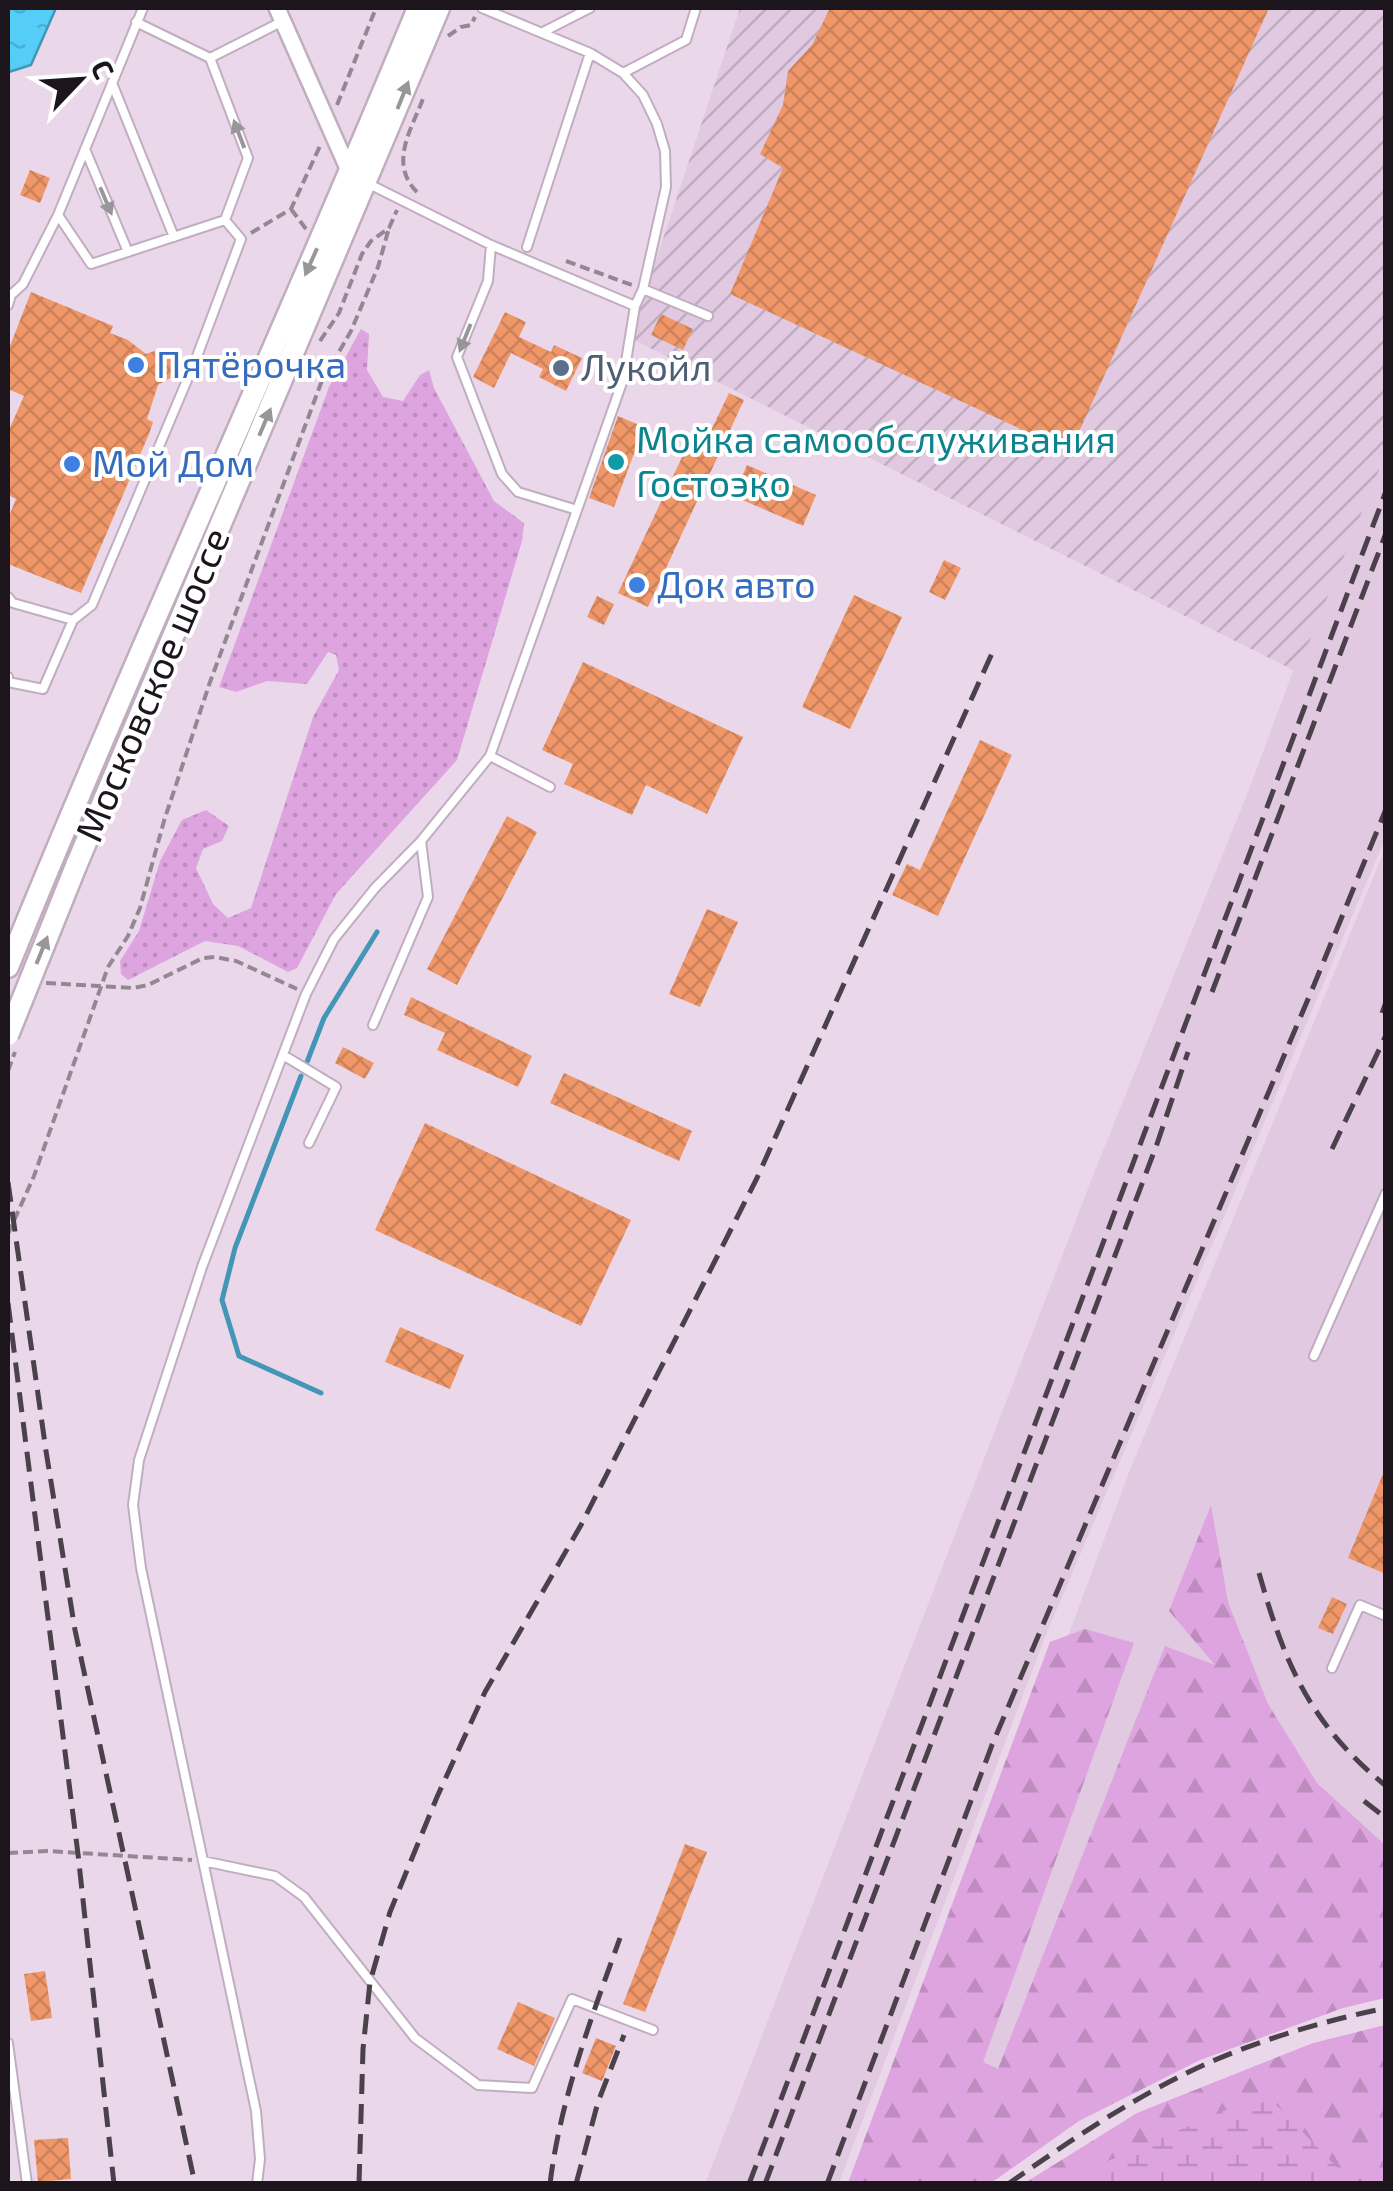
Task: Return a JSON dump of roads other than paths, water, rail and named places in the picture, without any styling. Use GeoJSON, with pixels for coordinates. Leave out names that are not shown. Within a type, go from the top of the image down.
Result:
{"type":"FeatureCollection","features":[{"type":"Feature","properties":{"kind":"main road","name":"Московское шоссе"},"geometry":{"type":"LineString","coordinates":[[8,1034],[358,178],[418,8]]}},
{"type":"Feature","properties":{"kind":"main road","name":"Московское шоссе"},"geometry":{"type":"LineString","coordinates":[[8,967],[68,818],[439,8]]}},
{"type":"Feature","properties":{"kind":"street"},"geometry":{"type":"LineString","coordinates":[[280,14],[358,178]]}},
{"type":"Feature","properties":{"kind":"lane"},"geometry":{"type":"LineString","coordinates":[[8,305],[58,216],[143,8]]}},
{"type":"Feature","properties":{"kind":"lane"},"geometry":{"type":"LineString","coordinates":[[257,2184],[260,2159],[256,2111],[141,1568],[134,1505],[139,1460],[202,1266],[306,994],[334,939],[490,756],[574,509],[623,380],[635,306],[643,289],[666,187],[666,151],[643,95],[623,73],[590,52],[480,8]]}},
{"type":"Feature","properties":{"kind":"lane"},"geometry":{"type":"LineString","coordinates":[[543,32],[590,8]]}},
{"type":"Feature","properties":{"kind":"lane"},"geometry":{"type":"LineString","coordinates":[[623,73],[686,40],[696,8]]}},
{"type":"Feature","properties":{"kind":"lane"},"geometry":{"type":"LineString","coordinates":[[210,58],[280,14]]}},
{"type":"Feature","properties":{"kind":"lane"},"geometry":{"type":"LineString","coordinates":[[136,22],[210,58],[248,158],[225,220]]}},
{"type":"Feature","properties":{"kind":"lane"},"geometry":{"type":"LineString","coordinates":[[527,247],[590,52]]}},
{"type":"Feature","properties":{"kind":"lane"},"geometry":{"type":"LineString","coordinates":[[112,83],[174,237]]}},
{"type":"Feature","properties":{"kind":"lane"},"geometry":{"type":"LineString","coordinates":[[85,149],[128,252]]}},
{"type":"Feature","properties":{"kind":"lane"},"geometry":{"type":"LineString","coordinates":[[358,178],[491,245],[635,306]]}},
{"type":"Feature","properties":{"kind":"lane"},"geometry":{"type":"LineString","coordinates":[[58,216],[91,264],[225,220]]}},
{"type":"Feature","properties":{"kind":"lane"},"geometry":{"type":"LineString","coordinates":[[8,677],[8,682],[44,689],[73,620],[92,605],[196,360],[242,239],[225,220]]}},
{"type":"Feature","properties":{"kind":"lane"},"geometry":{"type":"LineString","coordinates":[[491,245],[488,281],[457,357],[502,474],[518,492],[574,509]]}},
{"type":"Feature","properties":{"kind":"lane"},"geometry":{"type":"LineString","coordinates":[[643,289],[708,316]]}},
{"type":"Feature","properties":{"kind":"lane"},"geometry":{"type":"LineString","coordinates":[[8,598],[13,603],[73,620]]}},
{"type":"Feature","properties":{"kind":"lane"},"geometry":{"type":"LineString","coordinates":[[490,756],[550,788]]}},
{"type":"Feature","properties":{"kind":"lane"},"geometry":{"type":"LineString","coordinates":[[373,1026],[428,897],[421,841]]}},
{"type":"Feature","properties":{"kind":"lane"},"geometry":{"type":"LineString","coordinates":[[283,1055],[336,1087],[309,1143]]}},
{"type":"Feature","properties":{"kind":"lane"},"geometry":{"type":"LineString","coordinates":[[1314,1356],[1386,1193]]}},
{"type":"Feature","properties":{"kind":"lane"},"geometry":{"type":"LineString","coordinates":[[1332,1668],[1360,1605],[1386,1616]]}},
{"type":"Feature","properties":{"kind":"lane"},"geometry":{"type":"LineString","coordinates":[[203,1860],[275,1876],[304,1896],[415,2038],[478,2085],[532,2088],[572,1998],[653,2030]]}},
{"type":"Feature","properties":{"kind":"lane"},"geometry":{"type":"LineString","coordinates":[[8,2044],[27,2184]]}},
{"type":"Feature","properties":{"kind":"water"},"geometry":{"type":"Polygon","coordinates":[[[8,8],[56,8],[31,65],[9,72],[8,8]]]}},
{"type":"Feature","properties":{"kind":"waterway"},"geometry":{"type":"LineString","coordinates":[[307,1062],[324,1018],[377,932]]}},
{"type":"Feature","properties":{"kind":"waterway"},"geometry":{"type":"LineString","coordinates":[[301,1076],[235,1248],[222,1300],[239,1356],[321,1393]]}},
{"type":"Feature","properties":{"kind":"railway"},"geometry":{"type":"LineString","coordinates":[[749,2184],[1386,491]]}},
{"type":"Feature","properties":{"kind":"railway"},"geometry":{"type":"LineString","coordinates":[[1212,992],[1386,533]]}},
{"type":"Feature","properties":{"kind":"railway"},"geometry":{"type":"LineString","coordinates":[[359,2184],[363,2049],[370,1982],[390,1912],[437,1797],[485,1692],[581,1525],[757,1178],[993,651]]}},
{"type":"Feature","properties":{"kind":"railway"},"geometry":{"type":"LineString","coordinates":[[827,2184],[992,1745],[1386,809]]}},
{"type":"Feature","properties":{"kind":"railway"},"geometry":{"type":"LineString","coordinates":[[1382,1013],[1386,1002]]}},
{"type":"Feature","properties":{"kind":"railway"},"geometry":{"type":"LineString","coordinates":[[1332,1149],[1386,1035]]}},
{"type":"Feature","properties":{"kind":"railway"},"geometry":{"type":"LineString","coordinates":[[765,2184],[1157,1144],[1188,1052]]}},
{"type":"Feature","properties":{"kind":"railway"},"geometry":{"type":"LineString","coordinates":[[8,1182],[75,1630],[195,2184]]}},
{"type":"Feature","properties":{"kind":"railway"},"geometry":{"type":"LineString","coordinates":[[8,1303],[78,1854],[114,2184]]}},
{"type":"Feature","properties":{"kind":"railway"},"geometry":{"type":"LineString","coordinates":[[1259,1573],[1279,1636],[1304,1691],[1338,1740],[1386,1786]]}},
{"type":"Feature","properties":{"kind":"railway"},"geometry":{"type":"LineString","coordinates":[[1364,1801],[1386,1818]]}},
{"type":"Feature","properties":{"kind":"railway"},"geometry":{"type":"LineString","coordinates":[[550,2184],[569,2090],[620,1938]]}},
{"type":"Feature","properties":{"kind":"railway"},"geometry":{"type":"LineString","coordinates":[[1008,2184],[1108,2117],[1188,2073],[1278,2037],[1386,2008]]}},
{"type":"Feature","properties":{"kind":"railway"},"geometry":{"type":"LineString","coordinates":[[576,2184],[598,2102],[624,2035]]}},
{"type":"Feature","properties":{"kind":"place","name":"Пятёрочка"},"geometry":{"type":"Point","coordinates":[136,365]}},
{"type":"Feature","properties":{"kind":"place","name":"Лукойл"},"geometry":{"type":"Point","coordinates":[561,368]}},
{"type":"Feature","properties":{"kind":"place","name":"Мойка самообслуживания Гостоэко"},"geometry":{"type":"Point","coordinates":[616,462]}},
{"type":"Feature","properties":{"kind":"place","name":"Мой Дом"},"geometry":{"type":"Point","coordinates":[72,464]}},
{"type":"Feature","properties":{"kind":"place","name":"Док авто"},"geometry":{"type":"Point","coordinates":[637,585]}}]}
